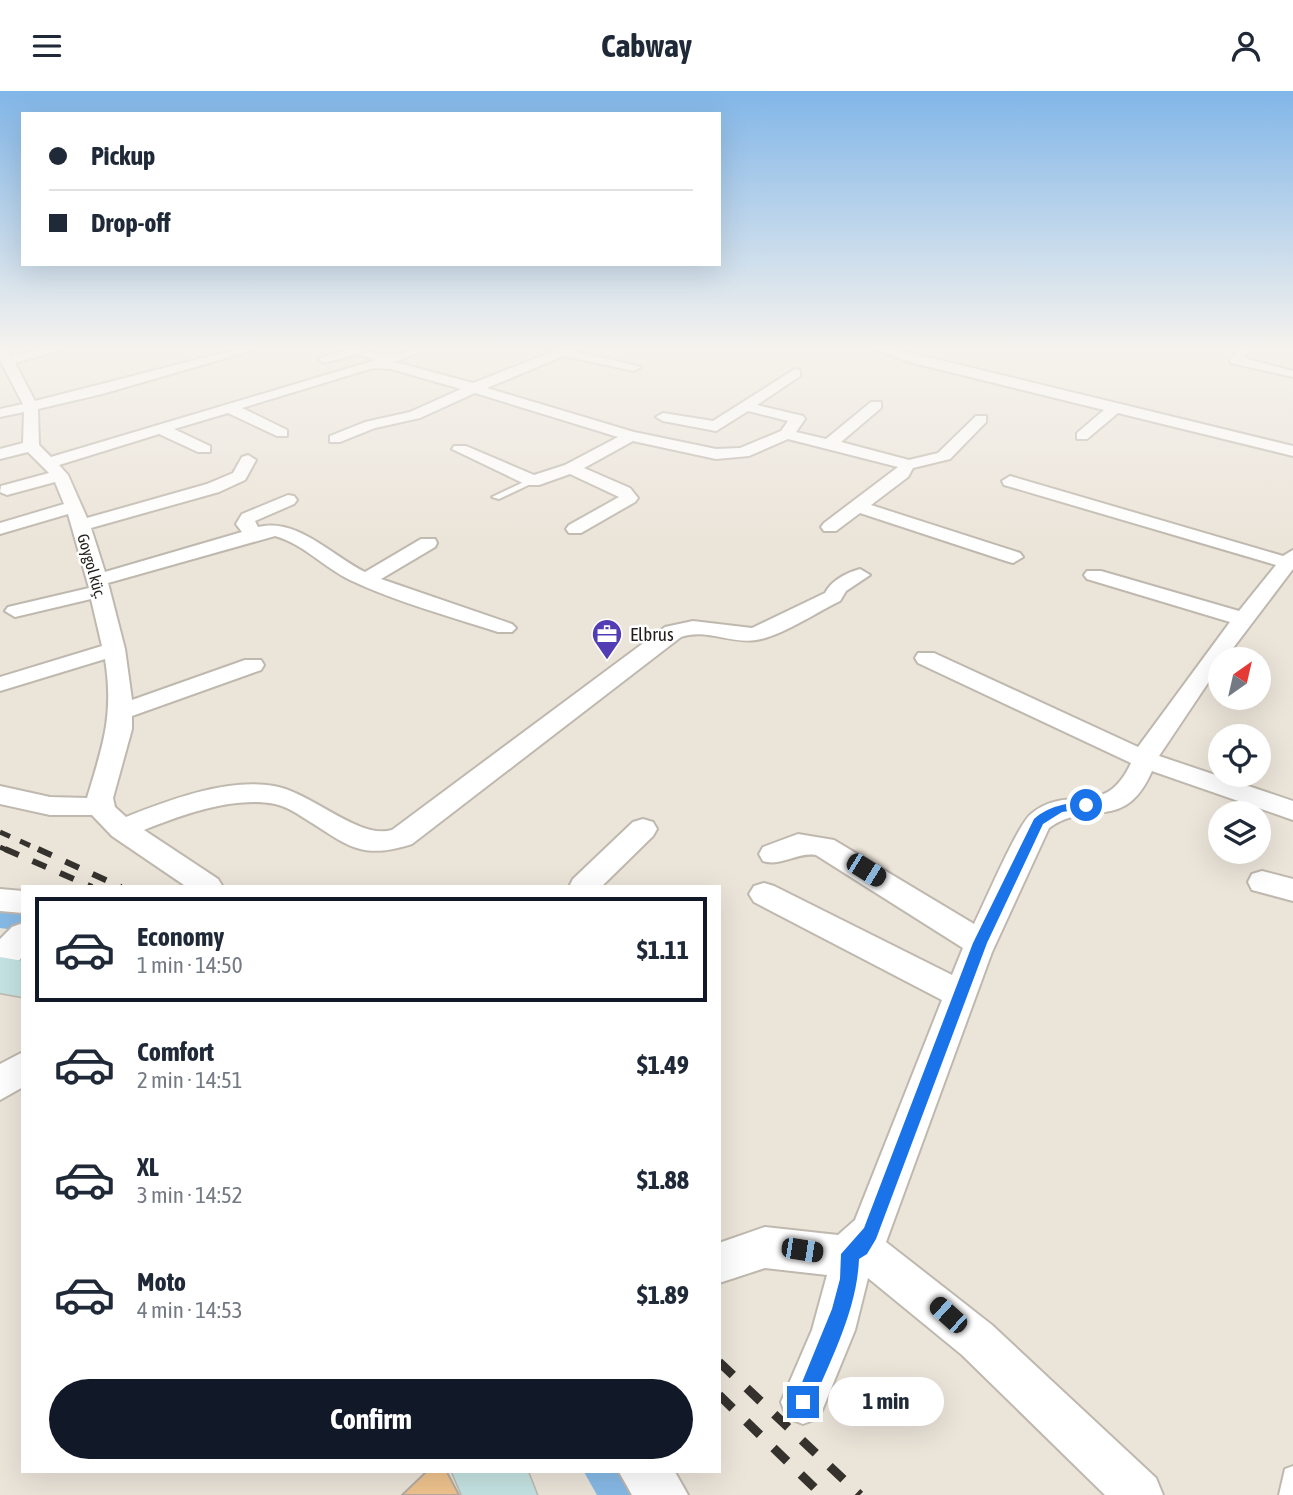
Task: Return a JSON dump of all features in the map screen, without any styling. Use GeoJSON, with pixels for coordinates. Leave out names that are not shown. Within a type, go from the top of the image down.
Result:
{"type":"FeatureCollection","features":[{"type":"Feature","properties":{"kind":"street"},"geometry":{"type":"LineString","coordinates":[[0,454],[31,446],[31,413]]}},
{"type":"Feature","properties":{"kind":"street"},"geometry":{"type":"LineString","coordinates":[[7,490],[54,469],[161,429],[215,413]]}},
{"type":"Feature","properties":{"kind":"street"},"geometry":{"type":"LineString","coordinates":[[239,413],[282,433]]}},
{"type":"Feature","properties":{"kind":"street"},"geometry":{"type":"LineString","coordinates":[[335,439],[370,425],[407,418],[419,413]]}},
{"type":"Feature","properties":{"kind":"street"},"geometry":{"type":"LineString","coordinates":[[554,413],[631,436],[730,455],[786,434],[798,419],[771,413]]}},
{"type":"Feature","properties":{"kind":"street"},"geometry":{"type":"LineString","coordinates":[[663,417],[716,426],[735,413]]}},
{"type":"Feature","properties":{"kind":"street"},"geometry":{"type":"LineString","coordinates":[[829,444],[867,413]]}},
{"type":"Feature","properties":{"kind":"street"},"geometry":{"type":"LineString","coordinates":[[1082,436],[1110,413]]}},
{"type":"Feature","properties":{"kind":"street"},"geometry":{"type":"LineString","coordinates":[[1134,413],[1293,451]]}},
{"type":"Feature","properties":{"kind":"street"},"geometry":{"type":"LineString","coordinates":[[395,433],[407,418]]}},
{"type":"Feature","properties":{"kind":"street"},"geometry":{"type":"LineString","coordinates":[[786,434],[894,459],[906,465],[944,456],[981,419]]}},
{"type":"Feature","properties":{"kind":"street"},"geometry":{"type":"LineString","coordinates":[[161,429],[204,449]]}},
{"type":"Feature","properties":{"kind":"street"},"geometry":{"type":"LineString","coordinates":[[460,449],[533,481],[571,468],[631,436]]}},
{"type":"Feature","properties":{"kind":"street","name":"Goygol küç."},"geometry":{"type":"LineString","coordinates":[[31,446],[54,469],[77,516],[99,585],[114,649],[121,689],[120,729],[101,805]]}},
{"type":"Feature","properties":{"kind":"street"},"geometry":{"type":"LineString","coordinates":[[0,529],[213,488],[239,476],[248,460]]}},
{"type":"Feature","properties":{"kind":"street"},"geometry":{"type":"LineString","coordinates":[[830,527],[902,474],[906,465]]}},
{"type":"Feature","properties":{"kind":"street"},"geometry":{"type":"LineString","coordinates":[[571,468],[624,492],[629,498],[575,529]]}},
{"type":"Feature","properties":{"kind":"street"},"geometry":{"type":"LineString","coordinates":[[803,1402],[842,1309],[855,1251],[870,1233],[980,943],[1038,822],[1048,813],[1061,808],[1119,800],[1127,793],[1156,737],[1290,559],[1010,481]]}},
{"type":"Feature","properties":{"kind":"street"},"geometry":{"type":"LineString","coordinates":[[254,534],[245,524],[248,518],[288,500]]}},
{"type":"Feature","properties":{"kind":"street"},"geometry":{"type":"LineString","coordinates":[[856,506],[1013,557]]}},
{"type":"Feature","properties":{"kind":"street"},"geometry":{"type":"LineString","coordinates":[[15,611],[273,530],[288,533],[330,562],[366,579],[505,628]]}},
{"type":"Feature","properties":{"kind":"street"},"geometry":{"type":"LineString","coordinates":[[366,579],[428,543]]}},
{"type":"Feature","properties":{"kind":"street"},"geometry":{"type":"LineString","coordinates":[[122,829],[159,813],[259,792],[290,798],[368,842],[383,843],[402,837],[673,632],[691,627],[744,635],[756,634],[832,597],[838,587],[860,575]]}},
{"type":"Feature","properties":{"kind":"street"},"geometry":{"type":"LineString","coordinates":[[1094,575],[1245,620]]}},
{"type":"Feature","properties":{"kind":"street"},"geometry":{"type":"LineString","coordinates":[[0,684],[114,649]]}},
{"type":"Feature","properties":{"kind":"street"},"geometry":{"type":"LineString","coordinates":[[926,658],[1143,759],[1293,811]]}},
{"type":"Feature","properties":{"kind":"street"},"geometry":{"type":"LineString","coordinates":[[120,712],[253,665]]}},
{"type":"Feature","properties":{"kind":"street"},"geometry":{"type":"LineString","coordinates":[[0,795],[58,809],[101,805],[106,817],[205,885]]}},
{"type":"Feature","properties":{"kind":"street"},"geometry":{"type":"LineString","coordinates":[[585,885],[643,829]]}},
{"type":"Feature","properties":{"kind":"street"},"geometry":{"type":"LineString","coordinates":[[773,854],[787,845],[802,842],[824,847],[980,943]]}},
{"type":"Feature","properties":{"kind":"street"},"geometry":{"type":"LineString","coordinates":[[1262,883],[1293,890]]}},
{"type":"Feature","properties":{"kind":"street"},"geometry":{"type":"LineString","coordinates":[[764,894],[960,994]]}},
{"type":"Feature","properties":{"kind":"street"},"geometry":{"type":"LineString","coordinates":[[0,899],[21,902]]}},
{"type":"Feature","properties":{"kind":"street"},"geometry":{"type":"LineString","coordinates":[[0,960],[21,937]]}},
{"type":"Feature","properties":{"kind":"street"},"geometry":{"type":"LineString","coordinates":[[0,975],[21,979]]}},
{"type":"Feature","properties":{"kind":"street"},"geometry":{"type":"LineString","coordinates":[[0,1084],[21,1068]]}},
{"type":"Feature","properties":{"kind":"street"},"geometry":{"type":"LineString","coordinates":[[721,1262],[767,1246],[839,1256],[855,1251]]}},
{"type":"Feature","properties":{"kind":"street"},"geometry":{"type":"LineString","coordinates":[[855,1251],[933,1302],[977,1340],[1139,1495]]}},
{"type":"Feature","properties":{"kind":"street"},"geometry":{"type":"LineString","coordinates":[[486,1473],[504,1495]]}},
{"type":"Feature","properties":{"kind":"street"},"geometry":{"type":"LineString","coordinates":[[644,1473],[664,1495]]}},
{"type":"Feature","properties":{"kind":"lane"},"geometry":{"type":"LineString","coordinates":[[496,497],[533,481]]}},
{"type":"Feature","properties":{"kind":"lane"},"geometry":{"type":"LineString","coordinates":[[1290,1495],[1293,1477]]}},
{"type":"Feature","properties":{"kind":"building"},"geometry":{"type":"Polygon","coordinates":[[[425,1473],[448,1473],[459,1495],[402,1495],[425,1473]]]}},
{"type":"Feature","properties":{"kind":"waterway"},"geometry":{"type":"LineString","coordinates":[[0,918],[21,921]]}},
{"type":"Feature","properties":{"kind":"waterway"},"geometry":{"type":"LineString","coordinates":[[605,1473],[625,1495]]}},
{"type":"Feature","properties":{"kind":"railway"},"geometry":{"type":"LineString","coordinates":[[0,832],[42,851]]}},
{"type":"Feature","properties":{"kind":"railway"},"geometry":{"type":"LineString","coordinates":[[0,847],[9,851]]}},
{"type":"Feature","properties":{"kind":"railway"},"geometry":{"type":"LineString","coordinates":[[5,849],[87,885]]}},
{"type":"Feature","properties":{"kind":"railway"},"geometry":{"type":"LineString","coordinates":[[38,849],[117,885]]}},
{"type":"Feature","properties":{"kind":"railway"},"geometry":{"type":"LineString","coordinates":[[721,1364],[860,1495]]}},
{"type":"Feature","properties":{"kind":"railway"},"geometry":{"type":"LineString","coordinates":[[721,1397],[822,1495]]}},
{"type":"Feature","properties":{"kind":"place","name":"Elbrus"},"geometry":{"type":"Point","coordinates":[607,661]}},
{"type":"Feature","properties":{"kind":"route"},"geometry":{"type":"LineString","coordinates":[[803,1402],[842,1309],[849,1279],[850,1254],[861,1248],[870,1233],[980,943],[1038,822],[1048,813],[1061,808],[1086,805]]}}]}
